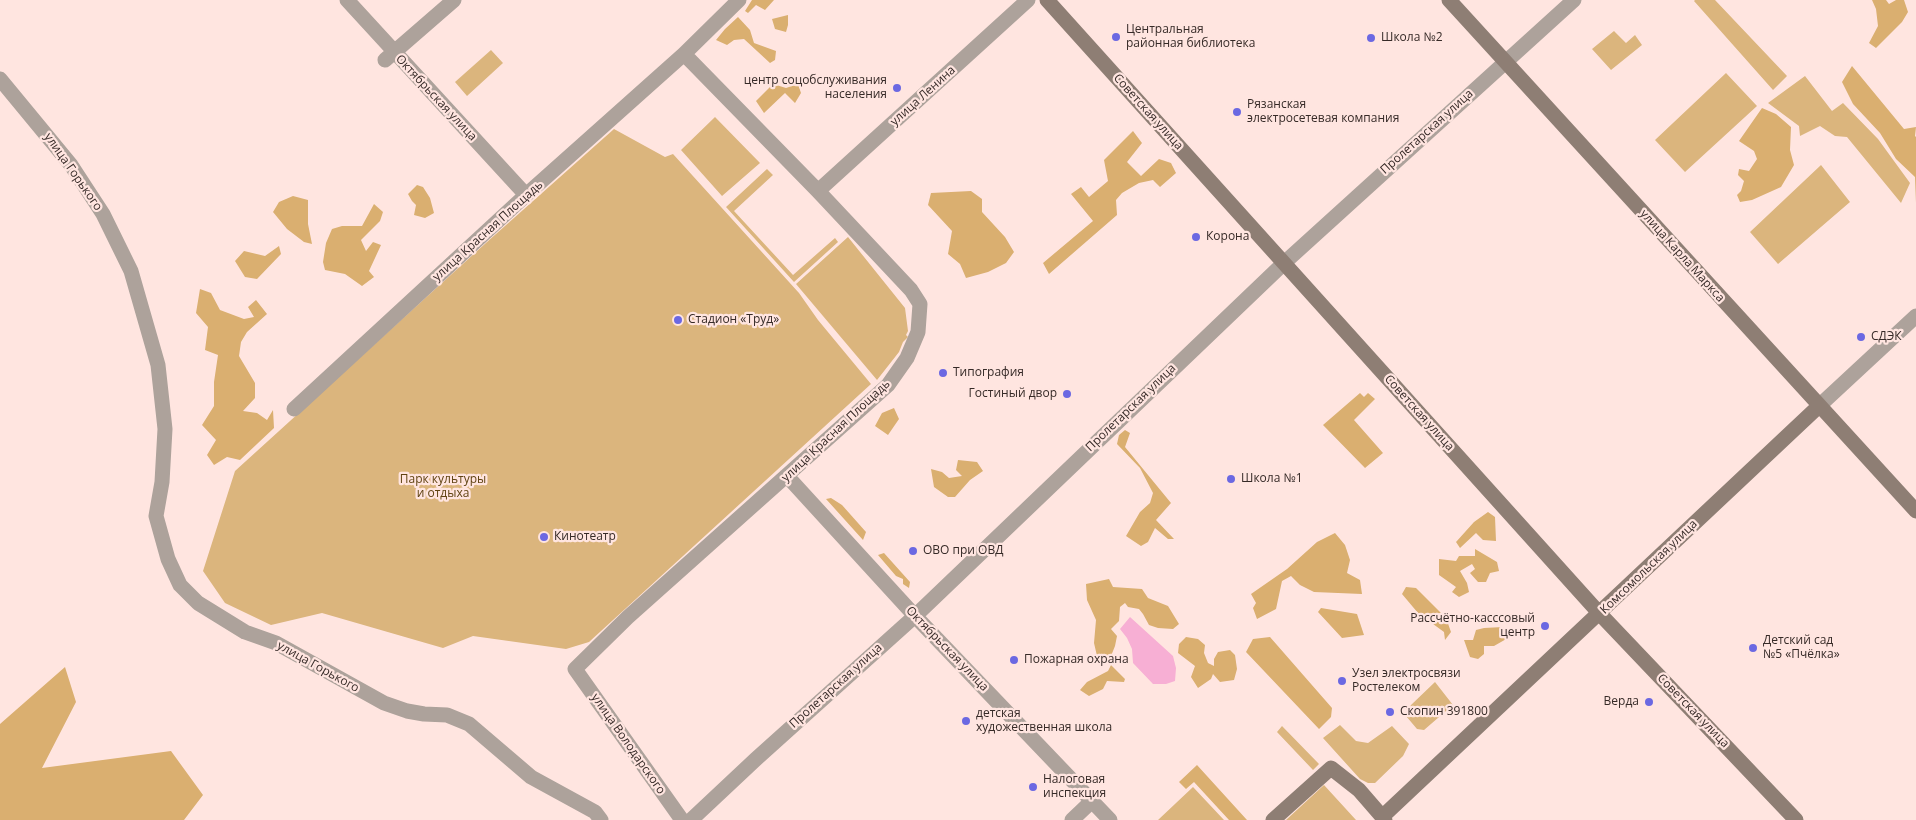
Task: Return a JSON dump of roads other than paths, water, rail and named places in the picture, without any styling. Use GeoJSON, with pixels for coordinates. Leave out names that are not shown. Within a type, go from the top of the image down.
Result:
{"type":"FeatureCollection","features":[{"type":"Feature","properties":{"kind":"street","name":"Октябрьская улица"},"geometry":{"type":"LineString","coordinates":[[346,0],[390,56],[526,196]]}},
{"type":"Feature","properties":{"kind":"street"},"geometry":{"type":"LineString","coordinates":[[390,56],[454,0]]}},
{"type":"Feature","properties":{"kind":"street","name":"улица Красная Площадь"},"geometry":{"type":"LineString","coordinates":[[294,409],[684,54],[740,0]]}},
{"type":"Feature","properties":{"kind":"street","name":"улица Ленина"},"geometry":{"type":"LineString","coordinates":[[818,191],[1028,0]]}},
{"type":"Feature","properties":{"kind":"street","name":"Советская улица"},"geometry":{"type":"LineString","coordinates":[[1047,0],[1600,614],[1796,820]]}},
{"type":"Feature","properties":{"kind":"street","name":"улица Карла Маркса"},"geometry":{"type":"LineString","coordinates":[[1449,0],[1916,511]]}},
{"type":"Feature","properties":{"kind":"street","name":"Пролетарская улица"},"geometry":{"type":"LineString","coordinates":[[691,820],[915,616],[1284,263],[1574,0]]}},
{"type":"Feature","properties":{"kind":"street","name":"улица Красная Площадь"},"geometry":{"type":"LineString","coordinates":[[575,669],[635,611],[888,385],[907,358],[918,332],[920,304],[910,290],[818,191],[684,54]]}},
{"type":"Feature","properties":{"kind":"street","name":"улица Горького"},"geometry":{"type":"LineString","coordinates":[[0,79],[71,165],[103,214],[131,271],[158,365],[165,429],[162,482],[156,516],[168,559],[180,585],[198,603],[245,632],[276,643],[384,703],[406,711],[447,715],[469,724],[531,777],[595,812],[601,820]]}},
{"type":"Feature","properties":{"kind":"street","name":"Комсомольская улица"},"geometry":{"type":"LineString","coordinates":[[1384,819],[1916,316]]}},
{"type":"Feature","properties":{"kind":"street","name":"Октябрьская улица"},"geometry":{"type":"LineString","coordinates":[[787,476],[915,616],[1110,820]]}},
{"type":"Feature","properties":{"kind":"street","name":"улица Володарского"},"geometry":{"type":"LineString","coordinates":[[575,669],[682,820]]}},
{"type":"Feature","properties":{"kind":"street"},"geometry":{"type":"LineString","coordinates":[[1272,820],[1330,768],[1359,790],[1384,819]]}},
{"type":"Feature","properties":{"kind":"street"},"geometry":{"type":"LineString","coordinates":[[1072,820],[1092,801]]}},
{"type":"Feature","properties":{"kind":"place","name":"Центральная районная библиотека"},"geometry":{"type":"Point","coordinates":[1116,37]}},
{"type":"Feature","properties":{"kind":"place","name":"Школа №2"},"geometry":{"type":"Point","coordinates":[1371,38]}},
{"type":"Feature","properties":{"kind":"place","name":"центр соцобслуживания населения"},"geometry":{"type":"Point","coordinates":[897,88]}},
{"type":"Feature","properties":{"kind":"place","name":"Рязанская электросетевая компания"},"geometry":{"type":"Point","coordinates":[1237,112]}},
{"type":"Feature","properties":{"kind":"place","name":"Корона"},"geometry":{"type":"Point","coordinates":[1196,237]}},
{"type":"Feature","properties":{"kind":"place","name":"Стадион «Труд»"},"geometry":{"type":"Point","coordinates":[678,320]}},
{"type":"Feature","properties":{"kind":"place","name":"СДЭК"},"geometry":{"type":"Point","coordinates":[1861,337]}},
{"type":"Feature","properties":{"kind":"place","name":"Типография"},"geometry":{"type":"Point","coordinates":[943,373]}},
{"type":"Feature","properties":{"kind":"place","name":"Гостиный двор"},"geometry":{"type":"Point","coordinates":[1067,394]}},
{"type":"Feature","properties":{"kind":"place","name":"Школа №1"},"geometry":{"type":"Point","coordinates":[1231,479]}},
{"type":"Feature","properties":{"kind":"place","name":"Кинотеатр"},"geometry":{"type":"Point","coordinates":[544,537]}},
{"type":"Feature","properties":{"kind":"place","name":"ОВО при ОВД"},"geometry":{"type":"Point","coordinates":[913,551]}},
{"type":"Feature","properties":{"kind":"place","name":"Рассчётно-касссовый центр"},"geometry":{"type":"Point","coordinates":[1545,626]}},
{"type":"Feature","properties":{"kind":"place","name":"Детский сад №5 «Пчёлка»"},"geometry":{"type":"Point","coordinates":[1753,648]}},
{"type":"Feature","properties":{"kind":"place","name":"Пожарная охрана"},"geometry":{"type":"Point","coordinates":[1014,660]}},
{"type":"Feature","properties":{"kind":"place","name":"Узел электросвязи Ростелеком"},"geometry":{"type":"Point","coordinates":[1342,681]}},
{"type":"Feature","properties":{"kind":"place","name":"Верда"},"geometry":{"type":"Point","coordinates":[1649,702]}},
{"type":"Feature","properties":{"kind":"place","name":"Скопин 391800"},"geometry":{"type":"Point","coordinates":[1390,712]}},
{"type":"Feature","properties":{"kind":"place","name":"детская художественная школа"},"geometry":{"type":"Point","coordinates":[966,721]}},
{"type":"Feature","properties":{"kind":"place","name":"Налоговая инспекция"},"geometry":{"type":"Point","coordinates":[1033,787]}},
{"type":"Feature","properties":{"kind":"park label","name":"Парк культуры и отдыха"},"geometry":{"type":"Point","coordinates":[443,487]}}]}
